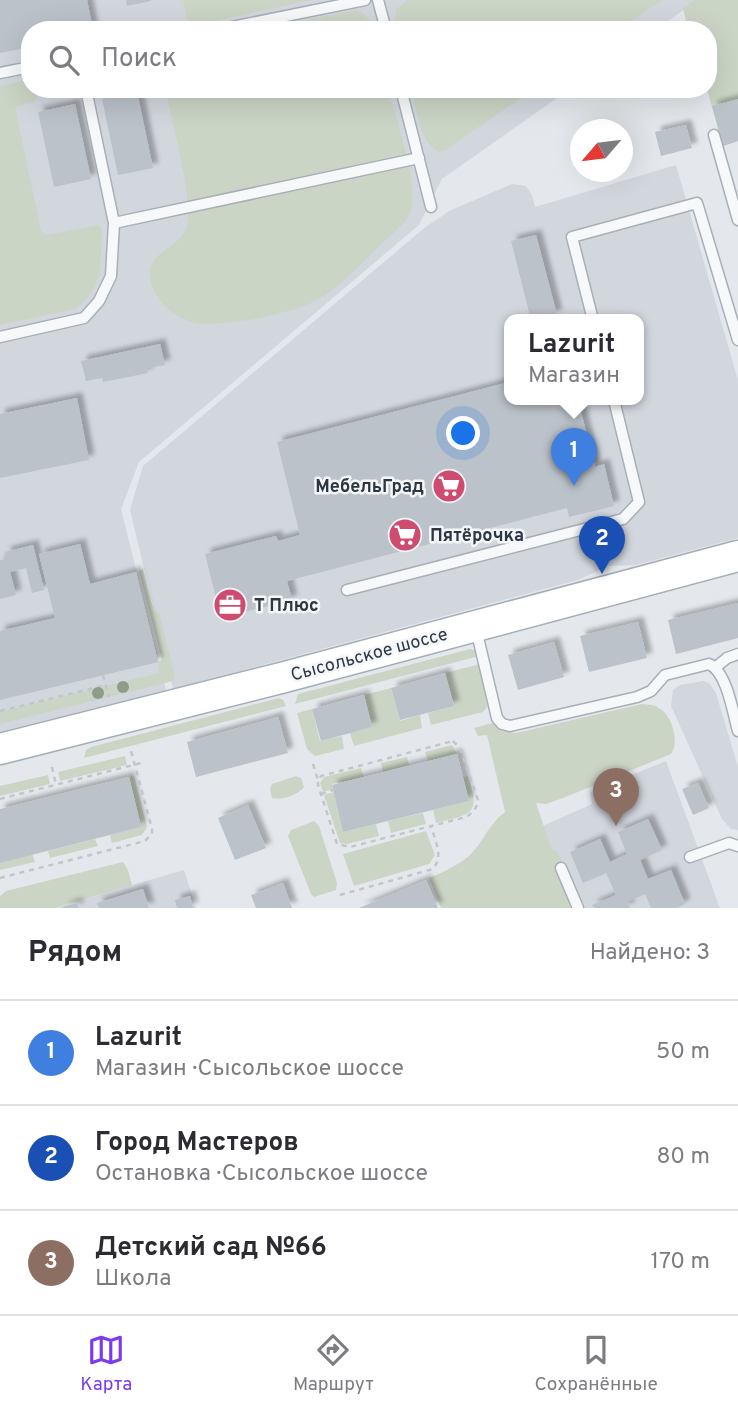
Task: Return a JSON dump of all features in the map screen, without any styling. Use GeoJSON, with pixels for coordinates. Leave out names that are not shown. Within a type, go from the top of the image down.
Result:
{"type":"FeatureCollection","features":[{"type":"Feature","properties":{"kind":"main road","name":"Сысольское шоссе"},"geometry":{"type":"LineString","coordinates":[[0,749],[738,556]]}},
{"type":"Feature","properties":{"kind":"lane"},"geometry":{"type":"LineString","coordinates":[[261,21],[365,0]]}},
{"type":"Feature","properties":{"kind":"lane"},"geometry":{"type":"LineString","coordinates":[[378,0],[384,21]]}},
{"type":"Feature","properties":{"kind":"lane"},"geometry":{"type":"LineString","coordinates":[[0,73],[21,69]]}},
{"type":"Feature","properties":{"kind":"lane"},"geometry":{"type":"LineString","coordinates":[[0,337],[84,318],[99,301],[111,276],[114,223],[88,98]]}},
{"type":"Feature","properties":{"kind":"lane"},"geometry":{"type":"LineString","coordinates":[[403,98],[431,207]]}},
{"type":"Feature","properties":{"kind":"lane"},"geometry":{"type":"LineString","coordinates":[[714,135],[738,216]]}},
{"type":"Feature","properties":{"kind":"lane"},"geometry":{"type":"LineString","coordinates":[[114,223],[419,158]]}},
{"type":"Feature","properties":{"kind":"lane"},"geometry":{"type":"LineString","coordinates":[[591,314],[572,237],[697,203],[738,340]]}},
{"type":"Feature","properties":{"kind":"lane"},"geometry":{"type":"LineString","coordinates":[[347,590],[623,519],[639,502],[615,405]]}},
{"type":"Feature","properties":{"kind":"lane"},"geometry":{"type":"LineString","coordinates":[[475,626],[497,718],[502,724],[510,726],[637,698],[651,691],[665,676],[709,664],[716,667],[722,677],[738,731]]}},
{"type":"Feature","properties":{"kind":"lane"},"geometry":{"type":"LineString","coordinates":[[716,667],[727,658],[738,654]]}},
{"type":"Feature","properties":{"kind":"lane"},"geometry":{"type":"LineString","coordinates":[[690,857],[729,843],[738,846]]}},
{"type":"Feature","properties":{"kind":"lane"},"geometry":{"type":"LineString","coordinates":[[561,868],[578,908]]}},
{"type":"Feature","properties":{"kind":"path"},"geometry":{"type":"LineString","coordinates":[[602,543],[609,569]]}},
{"type":"Feature","properties":{"kind":"path"},"geometry":{"type":"LineString","coordinates":[[103,675],[109,700]]}},
{"type":"Feature","properties":{"kind":"path"},"geometry":{"type":"LineString","coordinates":[[0,711],[106,685]]}},
{"type":"Feature","properties":{"kind":"path"},"geometry":{"type":"LineString","coordinates":[[313,764],[337,844],[340,846],[350,847],[466,817],[477,806],[478,800],[460,748],[453,741],[324,774],[318,780]]}},
{"type":"Feature","properties":{"kind":"path"},"geometry":{"type":"LineString","coordinates":[[0,878],[145,841],[152,834],[131,747]]}},
{"type":"Feature","properties":{"kind":"path"},"geometry":{"type":"LineString","coordinates":[[0,799],[141,763]]}},
{"type":"Feature","properties":{"kind":"path"},"geometry":{"type":"LineString","coordinates":[[52,767],[56,785]]}},
{"type":"Feature","properties":{"kind":"path"},"geometry":{"type":"LineString","coordinates":[[321,794],[333,790]]}},
{"type":"Feature","properties":{"kind":"path"},"geometry":{"type":"LineString","coordinates":[[341,895],[433,869],[439,863],[440,855],[431,826]]}},
{"type":"Feature","properties":{"kind":"shaded area"},"geometry":{"type":"Polygon","coordinates":[[[0,0],[698,0],[668,21],[21,21],[21,98],[557,98],[442,179],[419,225],[139,462],[121,509],[166,690],[0,732],[0,0]]]}},
{"type":"Feature","properties":{"kind":"shaded area"},"geometry":{"type":"Polygon","coordinates":[[[676,165],[738,380],[738,538],[636,565],[608,566],[578,580],[173,689],[130,510],[143,466],[423,229],[449,211],[512,184],[526,186],[535,207],[619,182],[633,182],[633,178],[676,165]]]}},
{"type":"Feature","properties":{"kind":"shaded area"},"geometry":{"type":"Polygon","coordinates":[[[703,681],[709,683],[716,693],[738,767],[738,830],[731,829],[722,819],[671,706],[673,690],[680,685],[703,681]]]}},
{"type":"Feature","properties":{"kind":"shaded area"},"geometry":{"type":"Polygon","coordinates":[[[666,761],[720,908],[525,908],[497,846],[592,804],[590,792],[666,761]]]}},
{"type":"Feature","properties":{"kind":"shaded area"},"geometry":{"type":"Polygon","coordinates":[[[184,870],[196,908],[54,908],[184,870]]]}},
{"type":"Feature","properties":{"kind":"green space"},"geometry":{"type":"Polygon","coordinates":[[[183,0],[312,0],[215,21],[187,19],[183,0]]]}},
{"type":"Feature","properties":{"kind":"green space"},"geometry":{"type":"Polygon","coordinates":[[[408,0],[662,0],[632,21],[395,21],[396,9],[408,0]]]}},
{"type":"Feature","properties":{"kind":"green space"},"geometry":{"type":"Polygon","coordinates":[[[694,0],[738,0],[738,141],[723,146],[710,98],[717,98],[717,21],[686,21],[683,8],[694,0]]]}},
{"type":"Feature","properties":{"kind":"green space"},"geometry":{"type":"Polygon","coordinates":[[[355,10],[369,21],[302,21],[355,10]]]}},
{"type":"Feature","properties":{"kind":"green space"},"geometry":{"type":"Polygon","coordinates":[[[21,82],[21,98],[36,98],[34,102],[15,107],[41,230],[46,235],[99,225],[102,229],[100,274],[90,295],[76,309],[0,325],[0,86],[21,82]]]}},
{"type":"Feature","properties":{"kind":"green space"},"geometry":{"type":"Polygon","coordinates":[[[167,98],[391,98],[409,166],[412,197],[410,214],[399,228],[342,282],[306,305],[261,318],[229,323],[203,324],[188,321],[167,308],[156,295],[150,276],[155,259],[177,241],[187,225],[185,179],[167,98]]]}},
{"type":"Feature","properties":{"kind":"green space"},"geometry":{"type":"Polygon","coordinates":[[[413,98],[521,98],[444,151],[438,152],[427,140],[413,98]]]}},
{"type":"Feature","properties":{"kind":"green space"},"geometry":{"type":"Polygon","coordinates":[[[143,569],[154,611],[159,612],[175,676],[173,681],[0,724],[0,712],[159,673],[158,662],[162,660],[139,571],[143,569]]]}},
{"type":"Feature","properties":{"kind":"green space"},"geometry":{"type":"Polygon","coordinates":[[[470,649],[476,651],[479,656],[295,704],[298,694],[470,649]]]}},
{"type":"Feature","properties":{"kind":"green space"},"geometry":{"type":"Polygon","coordinates":[[[480,664],[487,707],[483,712],[431,725],[428,713],[454,706],[445,673],[480,664]]]}},
{"type":"Feature","properties":{"kind":"green space"},"geometry":{"type":"Polygon","coordinates":[[[391,688],[400,721],[420,715],[422,728],[354,746],[350,733],[372,727],[364,695],[391,688]]]}},
{"type":"Feature","properties":{"kind":"green space"},"geometry":{"type":"Polygon","coordinates":[[[279,698],[286,706],[84,758],[86,750],[91,747],[279,698]]]}},
{"type":"Feature","properties":{"kind":"green space"},"geometry":{"type":"Polygon","coordinates":[[[642,704],[653,705],[668,716],[675,736],[671,754],[563,798],[546,804],[536,803],[552,850],[558,852],[580,908],[441,908],[429,878],[469,856],[505,812],[487,735],[478,736],[474,728],[492,723],[502,731],[516,733],[642,704]]]}},
{"type":"Feature","properties":{"kind":"green space"},"geometry":{"type":"Polygon","coordinates":[[[312,709],[320,741],[342,736],[344,749],[315,756],[307,749],[297,713],[312,709]]]}},
{"type":"Feature","properties":{"kind":"green space"},"geometry":{"type":"Polygon","coordinates":[[[452,745],[457,754],[428,761],[425,752],[452,745]]]}},
{"type":"Feature","properties":{"kind":"green space"},"geometry":{"type":"Polygon","coordinates":[[[125,756],[127,765],[60,781],[58,772],[125,756]]]}},
{"type":"Feature","properties":{"kind":"green space"},"geometry":{"type":"Polygon","coordinates":[[[407,757],[409,765],[383,772],[381,763],[407,757]]]}},
{"type":"Feature","properties":{"kind":"green space"},"geometry":{"type":"Polygon","coordinates":[[[361,768],[364,777],[332,784],[333,789],[323,792],[320,783],[324,777],[361,768]]]}},
{"type":"Feature","properties":{"kind":"green space"},"geometry":{"type":"Polygon","coordinates":[[[48,775],[50,784],[0,796],[0,786],[48,775]]]}},
{"type":"Feature","properties":{"kind":"green space"},"geometry":{"type":"Polygon","coordinates":[[[134,776],[147,827],[142,835],[112,843],[110,835],[141,827],[129,777],[134,776]]]}},
{"type":"Feature","properties":{"kind":"green space"},"geometry":{"type":"Polygon","coordinates":[[[296,776],[301,778],[304,787],[301,790],[285,798],[272,798],[272,784],[296,776]]]}},
{"type":"Feature","properties":{"kind":"green space"},"geometry":{"type":"Polygon","coordinates":[[[468,776],[474,799],[470,811],[436,823],[433,810],[469,801],[463,777],[468,776]]]}},
{"type":"Feature","properties":{"kind":"green space"},"geometry":{"type":"Polygon","coordinates":[[[334,792],[343,832],[376,824],[379,836],[347,844],[340,843],[324,795],[334,792]]]}},
{"type":"Feature","properties":{"kind":"green space"},"geometry":{"type":"Polygon","coordinates":[[[423,813],[426,824],[391,833],[388,821],[423,813]]]}},
{"type":"Feature","properties":{"kind":"green space"},"geometry":{"type":"Polygon","coordinates":[[[314,821],[319,826],[337,883],[336,890],[314,897],[288,836],[291,830],[314,821]]]}},
{"type":"Feature","properties":{"kind":"green space"},"geometry":{"type":"Polygon","coordinates":[[[426,831],[435,855],[429,864],[354,886],[343,854],[426,831]]]}},
{"type":"Feature","properties":{"kind":"green space"},"geometry":{"type":"Polygon","coordinates":[[[95,839],[98,846],[50,858],[48,851],[95,839]]]}},
{"type":"Feature","properties":{"kind":"green space"},"geometry":{"type":"Polygon","coordinates":[[[32,854],[35,862],[0,870],[0,863],[32,854]]]}},
{"type":"Feature","properties":{"kind":"green space"},"geometry":{"type":"Polygon","coordinates":[[[123,862],[132,885],[54,908],[0,908],[0,896],[6,891],[123,862]]]}},
{"type":"Feature","properties":{"kind":"building"},"geometry":{"type":"Polygon","coordinates":[[[0,0],[87,0],[91,21],[21,21],[21,49],[0,53],[0,0]]]}},
{"type":"Feature","properties":{"kind":"building"},"geometry":{"type":"Polygon","coordinates":[[[126,0],[151,0],[151,1],[127,6],[126,0]]]}},
{"type":"Feature","properties":{"kind":"building"},"geometry":{"type":"Polygon","coordinates":[[[138,98],[153,168],[118,175],[102,99],[138,98]]]}},
{"type":"Feature","properties":{"kind":"building"},"geometry":{"type":"Polygon","coordinates":[[[738,99],[738,141],[723,146],[712,106],[738,99]]]}},
{"type":"Feature","properties":{"kind":"building"},"geometry":{"type":"Polygon","coordinates":[[[75,104],[91,179],[54,187],[38,112],[75,104]]]}},
{"type":"Feature","properties":{"kind":"building"},"geometry":{"type":"Polygon","coordinates":[[[686,125],[692,148],[661,156],[655,132],[686,125]]]}},
{"type":"Feature","properties":{"kind":"building"},"geometry":{"type":"Polygon","coordinates":[[[536,235],[557,314],[529,314],[511,241],[536,235]]]}},
{"type":"Feature","properties":{"kind":"building"},"geometry":{"type":"Polygon","coordinates":[[[160,344],[165,365],[147,368],[148,373],[103,382],[102,378],[86,381],[81,361],[160,344]]]}},
{"type":"Feature","properties":{"kind":"building","name":"МебельГрад"},"geometry":{"type":"Polygon","coordinates":[[[504,383],[504,405],[579,405],[595,467],[604,464],[614,506],[569,517],[567,508],[287,581],[292,600],[221,618],[205,554],[276,536],[278,541],[300,535],[277,442],[504,383]]]}},
{"type":"Feature","properties":{"kind":"building"},"geometry":{"type":"Polygon","coordinates":[[[77,398],[89,460],[0,478],[0,414],[77,398]]]}},
{"type":"Feature","properties":{"kind":"building"},"geometry":{"type":"Polygon","coordinates":[[[80,544],[90,584],[136,572],[158,662],[0,700],[0,631],[55,618],[39,554],[80,544]]]}},
{"type":"Feature","properties":{"kind":"building"},"geometry":{"type":"Polygon","coordinates":[[[33,545],[44,590],[32,593],[26,568],[10,572],[16,595],[0,599],[0,560],[7,559],[5,552],[33,545]]]}},
{"type":"Feature","properties":{"kind":"building"},"geometry":{"type":"Polygon","coordinates":[[[738,603],[738,638],[676,654],[668,620],[738,603]]]}},
{"type":"Feature","properties":{"kind":"building"},"geometry":{"type":"Polygon","coordinates":[[[638,622],[647,658],[589,672],[580,636],[638,622]]]}},
{"type":"Feature","properties":{"kind":"building"},"geometry":{"type":"Polygon","coordinates":[[[554,642],[564,677],[518,690],[508,655],[554,642]]]}},
{"type":"Feature","properties":{"kind":"building"},"geometry":{"type":"Polygon","coordinates":[[[445,673],[454,706],[400,720],[391,688],[445,673]]]}},
{"type":"Feature","properties":{"kind":"building"},"geometry":{"type":"Polygon","coordinates":[[[364,695],[372,727],[321,741],[312,709],[364,695]]]}},
{"type":"Feature","properties":{"kind":"building"},"geometry":{"type":"Polygon","coordinates":[[[278,717],[288,753],[196,777],[187,742],[278,717]]]}},
{"type":"Feature","properties":{"kind":"building"},"geometry":{"type":"Polygon","coordinates":[[[457,754],[469,801],[343,832],[332,785],[457,754]]]}},
{"type":"Feature","properties":{"kind":"building"},"geometry":{"type":"Polygon","coordinates":[[[129,777],[141,827],[0,863],[0,809],[129,777]]]}},
{"type":"Feature","properties":{"kind":"building"},"geometry":{"type":"Polygon","coordinates":[[[698,783],[709,808],[693,815],[682,789],[698,783]]]}},
{"type":"Feature","properties":{"kind":"building"},"geometry":{"type":"Polygon","coordinates":[[[248,805],[266,848],[235,860],[218,818],[248,805]]]}},
{"type":"Feature","properties":{"kind":"building"},"geometry":{"type":"Polygon","coordinates":[[[648,819],[662,850],[640,860],[648,879],[671,870],[685,904],[677,908],[651,908],[645,894],[627,902],[630,908],[594,908],[592,905],[616,895],[606,873],[583,883],[570,852],[600,839],[610,862],[627,854],[618,832],[648,819]]]}},
{"type":"Feature","properties":{"kind":"building"},"geometry":{"type":"Polygon","coordinates":[[[426,880],[438,908],[359,908],[426,880]]]}},
{"type":"Feature","properties":{"kind":"building"},"geometry":{"type":"Polygon","coordinates":[[[283,883],[292,908],[256,908],[251,895],[283,883]]]}},
{"type":"Feature","properties":{"kind":"building"},"geometry":{"type":"Polygon","coordinates":[[[143,889],[149,908],[99,908],[97,903],[143,889]]]}},
{"type":"Feature","properties":{"kind":"building"},"geometry":{"type":"Polygon","coordinates":[[[190,896],[193,908],[177,908],[175,900],[190,896]]]}},
{"type":"Feature","properties":{"kind":"building"},"geometry":{"type":"Polygon","coordinates":[[[77,903],[79,908],[63,908],[63,907],[77,903]]]}},
{"type":"Feature","properties":{"kind":"place","name":"МебельГрад"},"geometry":{"type":"Point","coordinates":[449,486]}},
{"type":"Feature","properties":{"kind":"place","name":"Lazurit"},"geometry":{"type":"Point","coordinates":[574,486]}},
{"type":"Feature","properties":{"kind":"place","name":"Пятёрочка"},"geometry":{"type":"Point","coordinates":[405,535]}},
{"type":"Feature","properties":{"kind":"place","name":"Город Мастеров"},"geometry":{"type":"Point","coordinates":[602,574]}},
{"type":"Feature","properties":{"kind":"place","name":"Т Плюс"},"geometry":{"type":"Point","coordinates":[230,605]}},
{"type":"Feature","properties":{"kind":"place","name":"Детский сад №66"},"geometry":{"type":"Point","coordinates":[616,826]}}]}
